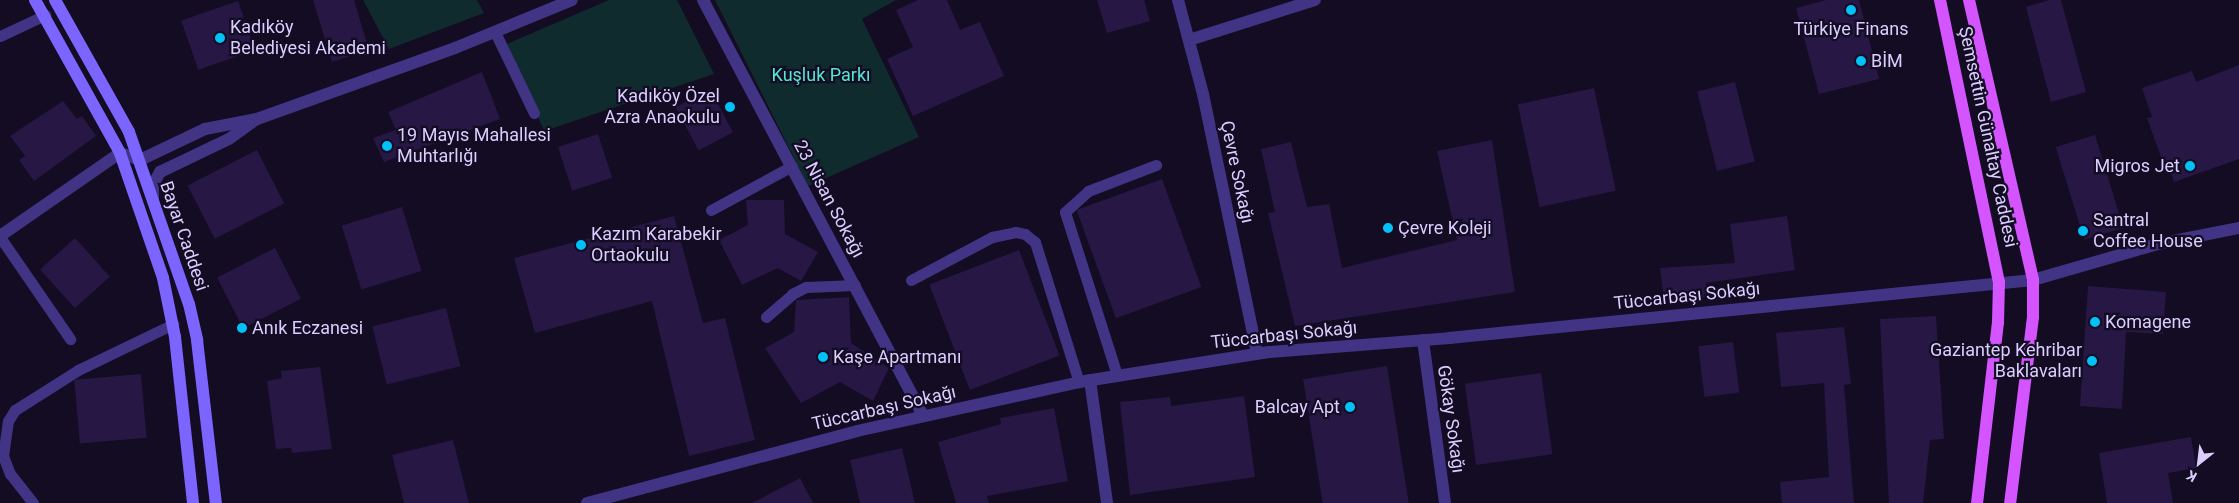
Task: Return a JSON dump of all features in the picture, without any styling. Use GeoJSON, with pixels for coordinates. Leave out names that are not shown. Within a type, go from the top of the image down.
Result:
{"type":"FeatureCollection","features":[{"type":"Feature","properties":{"kind":"main road","name":"Bayar Caddesi"},"geometry":{"type":"LineString","coordinates":[[35,0],[120,152],[162,278],[173,324],[192,503]]}},
{"type":"Feature","properties":{"kind":"main road","name":"Bayar Caddesi"},"geometry":{"type":"LineString","coordinates":[[55,0],[105,85],[140,160],[195,325],[216,503]]}},
{"type":"Feature","properties":{"kind":"main road","name":"Şemsettin Günaltay Caddesi"},"geometry":{"type":"LineString","coordinates":[[1940,0],[1999,282],[1998,322],[1977,503]]}},
{"type":"Feature","properties":{"kind":"main road","name":"Şemsettin Günaltay Caddesi"},"geometry":{"type":"LineString","coordinates":[[1969,0],[2027,241],[2033,280],[2033,317],[2010,503]]}},
{"type":"Feature","properties":{"kind":"street"},"geometry":{"type":"LineString","coordinates":[[0,236],[120,152],[140,160],[205,129],[257,119],[496,32],[572,0]]}},
{"type":"Feature","properties":{"kind":"street","name":"23 Nisan Sokağı"},"geometry":{"type":"LineString","coordinates":[[703,0],[923,415]]}},
{"type":"Feature","properties":{"kind":"street","name":"Çevre Sokağı"},"geometry":{"type":"LineString","coordinates":[[1178,0],[1189,40],[1257,353]]}},
{"type":"Feature","properties":{"kind":"street"},"geometry":{"type":"LineString","coordinates":[[1189,40],[1315,0]]}},
{"type":"Feature","properties":{"kind":"street"},"geometry":{"type":"LineString","coordinates":[[153,198],[153,185],[160,172],[230,139],[257,119]]}},
{"type":"Feature","properties":{"kind":"street"},"geometry":{"type":"LineString","coordinates":[[1999,282],[2033,280],[2158,244],[2239,228]]}},
{"type":"Feature","properties":{"kind":"street","name":"Tüccarbaşı Sokağı"},"geometry":{"type":"LineString","coordinates":[[587,503],[923,415],[1085,381],[1257,353],[1423,340],[1999,282]]}},
{"type":"Feature","properties":{"kind":"street","name":"Gökay Sokağı"},"geometry":{"type":"LineString","coordinates":[[1423,340],[1445,503]]}},
{"type":"Feature","properties":{"kind":"street"},"geometry":{"type":"LineString","coordinates":[[1085,381],[1108,503]]}},
{"type":"Feature","properties":{"kind":"lane"},"geometry":{"type":"LineString","coordinates":[[0,36],[45,16]]}},
{"type":"Feature","properties":{"kind":"lane"},"geometry":{"type":"LineString","coordinates":[[496,32],[534,113]]}},
{"type":"Feature","properties":{"kind":"lane"},"geometry":{"type":"LineString","coordinates":[[1117,376],[1065,212],[1088,191],[1156,165]]}},
{"type":"Feature","properties":{"kind":"lane"},"geometry":{"type":"LineString","coordinates":[[711,210],[792,166]]}},
{"type":"Feature","properties":{"kind":"lane"},"geometry":{"type":"LineString","coordinates":[[911,280],[992,237],[1014,232],[1025,234],[1035,242],[1085,381]]}},
{"type":"Feature","properties":{"kind":"lane"},"geometry":{"type":"LineString","coordinates":[[0,236],[70,339]]}},
{"type":"Feature","properties":{"kind":"lane"},"geometry":{"type":"LineString","coordinates":[[766,317],[792,294],[806,287],[855,285]]}},
{"type":"Feature","properties":{"kind":"lane"},"geometry":{"type":"LineString","coordinates":[[33,503],[10,474],[3,456],[8,421],[15,410],[85,366],[173,324]]}},
{"type":"Feature","properties":{"kind":"green space"},"geometry":{"type":"Polygon","coordinates":[[[363,0],[477,0],[484,13],[389,49],[363,0]]]}},
{"type":"Feature","properties":{"kind":"green space"},"geometry":{"type":"Polygon","coordinates":[[[609,0],[677,0],[714,74],[544,131],[507,44],[609,0]]]}},
{"type":"Feature","properties":{"kind":"green space","name":"Kuşluk Parkı"},"geometry":{"type":"Polygon","coordinates":[[[715,0],[896,0],[862,19],[919,137],[808,186],[715,0]]]}},
{"type":"Feature","properties":{"kind":"building"},"geometry":{"type":"Polygon","coordinates":[[[313,0],[354,0],[369,50],[332,62],[313,0]]]}},
{"type":"Feature","properties":{"kind":"building"},"geometry":{"type":"Polygon","coordinates":[[[918,0],[947,0],[960,30],[980,22],[1004,76],[913,116],[887,59],[913,47],[896,10],[918,0]]]}},
{"type":"Feature","properties":{"kind":"building"},"geometry":{"type":"Polygon","coordinates":[[[1097,0],[1144,0],[1150,21],[1107,33],[1097,0]]]}},
{"type":"Feature","properties":{"kind":"building"},"geometry":{"type":"Polygon","coordinates":[[[1826,0],[1859,0],[1879,79],[1819,94],[1796,8],[1826,0]]]}},
{"type":"Feature","properties":{"kind":"building"},"geometry":{"type":"Polygon","coordinates":[[[2049,0],[2061,0],[2086,92],[2051,102],[2026,7],[2049,0]]]}},
{"type":"Feature","properties":{"kind":"building","name":"Kadıköy Belediyesi Akademi"},"geometry":{"type":"Polygon","coordinates":[[[238,1],[255,50],[198,70],[181,21],[238,1]]]}},
{"type":"Feature","properties":{"kind":"building"},"geometry":{"type":"Polygon","coordinates":[[[2239,65],[2239,159],[2174,182],[2171,173],[2167,174],[2147,118],[2152,117],[2142,88],[2192,71],[2196,82],[2239,65]]]}},
{"type":"Feature","properties":{"kind":"building"},"geometry":{"type":"Polygon","coordinates":[[[482,72],[500,119],[384,162],[373,138],[396,130],[388,112],[482,72]]]}},
{"type":"Feature","properties":{"kind":"building"},"geometry":{"type":"Polygon","coordinates":[[[1735,82],[1755,162],[1717,171],[1697,91],[1735,82]]]}},
{"type":"Feature","properties":{"kind":"building"},"geometry":{"type":"Polygon","coordinates":[[[1594,88],[1616,191],[1540,207],[1518,104],[1594,88]]]}},
{"type":"Feature","properties":{"kind":"building"},"geometry":{"type":"Polygon","coordinates":[[[710,89],[733,132],[699,151],[676,107],[710,89]]]}},
{"type":"Feature","properties":{"kind":"building"},"geometry":{"type":"Polygon","coordinates":[[[63,101],[77,119],[82,116],[96,136],[34,181],[19,160],[25,156],[10,136],[63,101]]]}},
{"type":"Feature","properties":{"kind":"building"},"geometry":{"type":"Polygon","coordinates":[[[598,134],[612,178],[572,191],[558,147],[598,134]]]}},
{"type":"Feature","properties":{"kind":"building"},"geometry":{"type":"Polygon","coordinates":[[[2095,135],[2123,228],[2084,240],[2056,147],[2095,135]]]}},
{"type":"Feature","properties":{"kind":"building"},"geometry":{"type":"Polygon","coordinates":[[[1492,140],[1515,292],[1295,326],[1268,213],[1275,212],[1261,149],[1291,142],[1307,207],[1329,204],[1342,268],[1457,240],[1437,151],[1492,140]]]}},
{"type":"Feature","properties":{"kind":"building"},"geometry":{"type":"Polygon","coordinates":[[[257,150],[284,203],[215,239],[188,185],[257,150]]]}},
{"type":"Feature","properties":{"kind":"building"},"geometry":{"type":"Polygon","coordinates":[[[1162,179],[1201,287],[1116,318],[1076,210],[1162,179]]]}},
{"type":"Feature","properties":{"kind":"building"},"geometry":{"type":"Polygon","coordinates":[[[746,200],[784,200],[785,234],[818,252],[801,281],[778,268],[742,285],[719,240],[748,225],[746,200]]]}},
{"type":"Feature","properties":{"kind":"building"},"geometry":{"type":"Polygon","coordinates":[[[402,207],[422,271],[361,289],[342,225],[402,207]]]}},
{"type":"Feature","properties":{"kind":"building"},"geometry":{"type":"Polygon","coordinates":[[[674,216],[703,323],[725,318],[755,440],[689,456],[652,301],[535,333],[514,258],[674,216]]]}},
{"type":"Feature","properties":{"kind":"building"},"geometry":{"type":"Polygon","coordinates":[[[1787,216],[1795,270],[1706,283],[1708,297],[1664,301],[1660,268],[1735,263],[1730,224],[1787,216]]]}},
{"type":"Feature","properties":{"kind":"building"},"geometry":{"type":"Polygon","coordinates":[[[75,238],[110,277],[75,308],[40,269],[75,238]]]}},
{"type":"Feature","properties":{"kind":"building"},"geometry":{"type":"Polygon","coordinates":[[[275,248],[301,299],[243,328],[217,278],[275,248]]]}},
{"type":"Feature","properties":{"kind":"building"},"geometry":{"type":"Polygon","coordinates":[[[1019,250],[1059,355],[970,390],[929,284],[1019,250]]]}},
{"type":"Feature","properties":{"kind":"building"},"geometry":{"type":"Polygon","coordinates":[[[2088,286],[2166,292],[2163,334],[2126,332],[2122,409],[2080,406],[2088,286]]]}},
{"type":"Feature","properties":{"kind":"building","name":"Kaşe Apartmanı"},"geometry":{"type":"Polygon","coordinates":[[[849,297],[851,343],[889,368],[873,401],[840,382],[801,403],[765,348],[794,332],[796,300],[849,297]]]}},
{"type":"Feature","properties":{"kind":"building"},"geometry":{"type":"Polygon","coordinates":[[[446,308],[461,366],[387,385],[372,326],[446,308]]]}},
{"type":"Feature","properties":{"kind":"building"},"geometry":{"type":"Polygon","coordinates":[[[1936,316],[1944,439],[1930,440],[1923,503],[1889,503],[1880,319],[1936,316]]]}},
{"type":"Feature","properties":{"kind":"building"},"geometry":{"type":"Polygon","coordinates":[[[1844,327],[1851,384],[1844,385],[1854,503],[1782,503],[1780,482],[1829,477],[1824,383],[1781,387],[1776,333],[1844,327]]]}},
{"type":"Feature","properties":{"kind":"building"},"geometry":{"type":"Polygon","coordinates":[[[1733,342],[1739,393],[1704,397],[1698,346],[1733,342]]]}},
{"type":"Feature","properties":{"kind":"building"},"geometry":{"type":"Polygon","coordinates":[[[1387,366],[1409,503],[1323,503],[1303,379],[1387,366]]]}},
{"type":"Feature","properties":{"kind":"building"},"geometry":{"type":"Polygon","coordinates":[[[320,367],[332,449],[292,453],[291,448],[276,449],[267,381],[282,378],[281,371],[320,367]]]}},
{"type":"Feature","properties":{"kind":"building"},"geometry":{"type":"Polygon","coordinates":[[[1541,373],[1552,454],[1476,465],[1465,384],[1541,373]]]}},
{"type":"Feature","properties":{"kind":"building"},"geometry":{"type":"Polygon","coordinates":[[[141,374],[147,438],[80,444],[74,380],[141,374]]]}},
{"type":"Feature","properties":{"kind":"building"},"geometry":{"type":"Polygon","coordinates":[[[1244,396],[1255,477],[1130,495],[1120,402],[1170,397],[1171,406],[1244,396]]]}},
{"type":"Feature","properties":{"kind":"building"},"geometry":{"type":"Polygon","coordinates":[[[1054,408],[1068,481],[987,496],[989,503],[956,503],[938,442],[1001,424],[1000,418],[1054,408]]]}},
{"type":"Feature","properties":{"kind":"building"},"geometry":{"type":"Polygon","coordinates":[[[2191,437],[2196,468],[2168,473],[2173,503],[2107,503],[2099,453],[2191,437]]]}},
{"type":"Feature","properties":{"kind":"building"},"geometry":{"type":"Polygon","coordinates":[[[453,440],[469,503],[404,503],[392,455],[453,440]]]}},
{"type":"Feature","properties":{"kind":"building"},"geometry":{"type":"Polygon","coordinates":[[[902,448],[915,503],[860,503],[850,460],[902,448]]]}},
{"type":"Feature","properties":{"kind":"building"},"geometry":{"type":"Polygon","coordinates":[[[800,478],[813,503],[752,503],[800,478]]]}},
{"type":"Feature","properties":{"kind":"place","name":"Türkiye Finans"},"geometry":{"type":"Point","coordinates":[1851,10]}},
{"type":"Feature","properties":{"kind":"place","name":"Kadıköy Belediyesi Akademi"},"geometry":{"type":"Point","coordinates":[220,38]}},
{"type":"Feature","properties":{"kind":"place","name":"BİM"},"geometry":{"type":"Point","coordinates":[1861,61]}},
{"type":"Feature","properties":{"kind":"place","name":"Kadıköy Özel Azra Anaokulu"},"geometry":{"type":"Point","coordinates":[730,107]}},
{"type":"Feature","properties":{"kind":"place","name":"19 Mayıs Mahallesi Muhtarlığı"},"geometry":{"type":"Point","coordinates":[387,146]}},
{"type":"Feature","properties":{"kind":"place","name":"Migros Jet"},"geometry":{"type":"Point","coordinates":[2190,166]}},
{"type":"Feature","properties":{"kind":"place","name":"Çevre Koleji"},"geometry":{"type":"Point","coordinates":[1388,228]}},
{"type":"Feature","properties":{"kind":"place","name":"Santral Coffee House"},"geometry":{"type":"Point","coordinates":[2083,231]}},
{"type":"Feature","properties":{"kind":"place","name":"Kazım Karabekir Ortaokulu"},"geometry":{"type":"Point","coordinates":[581,245]}},
{"type":"Feature","properties":{"kind":"place","name":"Komagene"},"geometry":{"type":"Point","coordinates":[2095,322]}},
{"type":"Feature","properties":{"kind":"place","name":"Anık Eczanesi"},"geometry":{"type":"Point","coordinates":[242,328]}},
{"type":"Feature","properties":{"kind":"place","name":"Kaşe Apartmanı"},"geometry":{"type":"Point","coordinates":[823,357]}},
{"type":"Feature","properties":{"kind":"place","name":"Gaziantep Kehribar Baklavaları"},"geometry":{"type":"Point","coordinates":[2092,361]}},
{"type":"Feature","properties":{"kind":"place","name":"Balcay Apt"},"geometry":{"type":"Point","coordinates":[1350,407]}}]}
